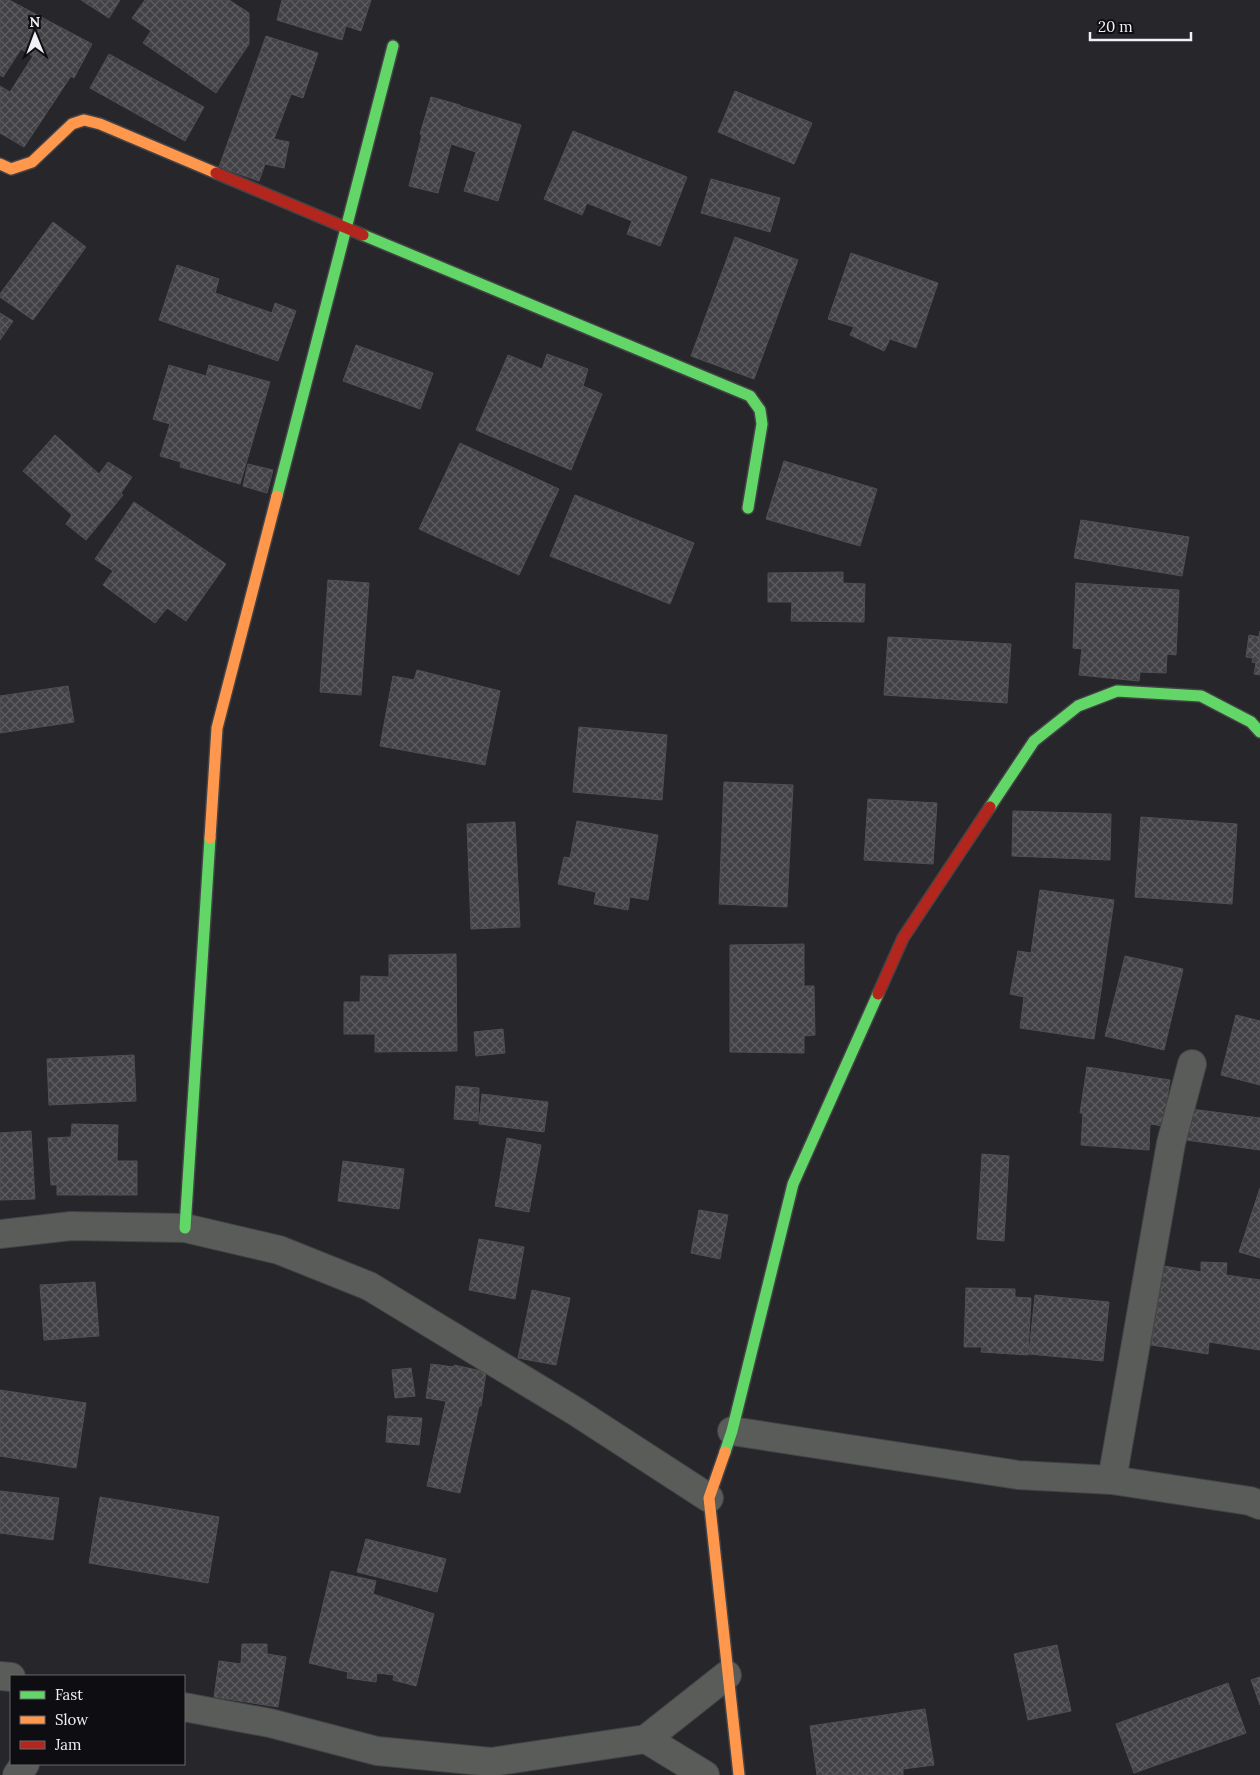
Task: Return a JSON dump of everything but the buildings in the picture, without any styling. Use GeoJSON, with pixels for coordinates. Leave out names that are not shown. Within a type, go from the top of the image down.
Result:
{"type":"FeatureCollection","features":[{"type":"Feature","properties":{"kind":"street"},"geometry":{"type":"LineString","coordinates":[[185,1228],[217,728],[393,46]]}},
{"type":"Feature","properties":{"kind":"street"},"geometry":{"type":"LineString","coordinates":[[0,164],[11,169],[32,162],[72,124],[84,120],[100,124],[750,396],[760,410],[762,424],[748,508]]}},
{"type":"Feature","properties":{"kind":"street"},"geometry":{"type":"LineString","coordinates":[[739,1775],[709,1498],[732,1431],[793,1184],[902,938],[1034,740],[1078,706],[1117,691],[1201,696],[1251,722],[1260,732]]}},
{"type":"Feature","properties":{"kind":"street"},"geometry":{"type":"LineString","coordinates":[[1112,1480],[1171,1143],[1192,1064]]}},
{"type":"Feature","properties":{"kind":"street"},"geometry":{"type":"LineString","coordinates":[[0,1234],[71,1226],[185,1228],[279,1250],[369,1286],[576,1411],[709,1498]]}},
{"type":"Feature","properties":{"kind":"street"},"geometry":{"type":"LineString","coordinates":[[732,1431],[1018,1475],[1112,1480],[1250,1501],[1260,1505]]}},
{"type":"Feature","properties":{"kind":"street"},"geometry":{"type":"LineString","coordinates":[[185,1707],[270,1724],[377,1751],[491,1762],[646,1739],[728,1675]]}},
{"type":"Feature","properties":{"kind":"street"},"geometry":{"type":"LineString","coordinates":[[646,1739],[705,1775]]}},
{"type":"Feature","properties":{"kind":"traffic: fast"},"geometry":{"type":"LineString","coordinates":[[277,496],[393,46]]}},
{"type":"Feature","properties":{"kind":"traffic: fast"},"geometry":{"type":"LineString","coordinates":[[363,235],[750,396],[760,410],[762,424],[748,508]]}},
{"type":"Feature","properties":{"kind":"traffic: fast"},"geometry":{"type":"LineString","coordinates":[[990,807],[1034,741],[1078,706],[1117,691],[1201,696],[1251,722],[1260,732]]}},
{"type":"Feature","properties":{"kind":"traffic: fast"},"geometry":{"type":"LineString","coordinates":[[185,1228],[210,838]]}},
{"type":"Feature","properties":{"kind":"traffic: fast"},"geometry":{"type":"LineString","coordinates":[[725,1452],[732,1431],[793,1184],[878,994]]}},
{"type":"Feature","properties":{"kind":"traffic: slow"},"geometry":{"type":"LineString","coordinates":[[0,164],[11,169],[32,162],[72,124],[84,120],[100,124],[216,173]]}},
{"type":"Feature","properties":{"kind":"traffic: slow"},"geometry":{"type":"LineString","coordinates":[[210,838],[217,728],[277,496]]}},
{"type":"Feature","properties":{"kind":"traffic: slow"},"geometry":{"type":"LineString","coordinates":[[725,1452],[709,1498],[739,1775]]}},
{"type":"Feature","properties":{"kind":"traffic: jam"},"geometry":{"type":"LineString","coordinates":[[216,173],[363,235]]}},
{"type":"Feature","properties":{"kind":"traffic: jam"},"geometry":{"type":"LineString","coordinates":[[878,994],[903,938],[990,807]]}}]}
